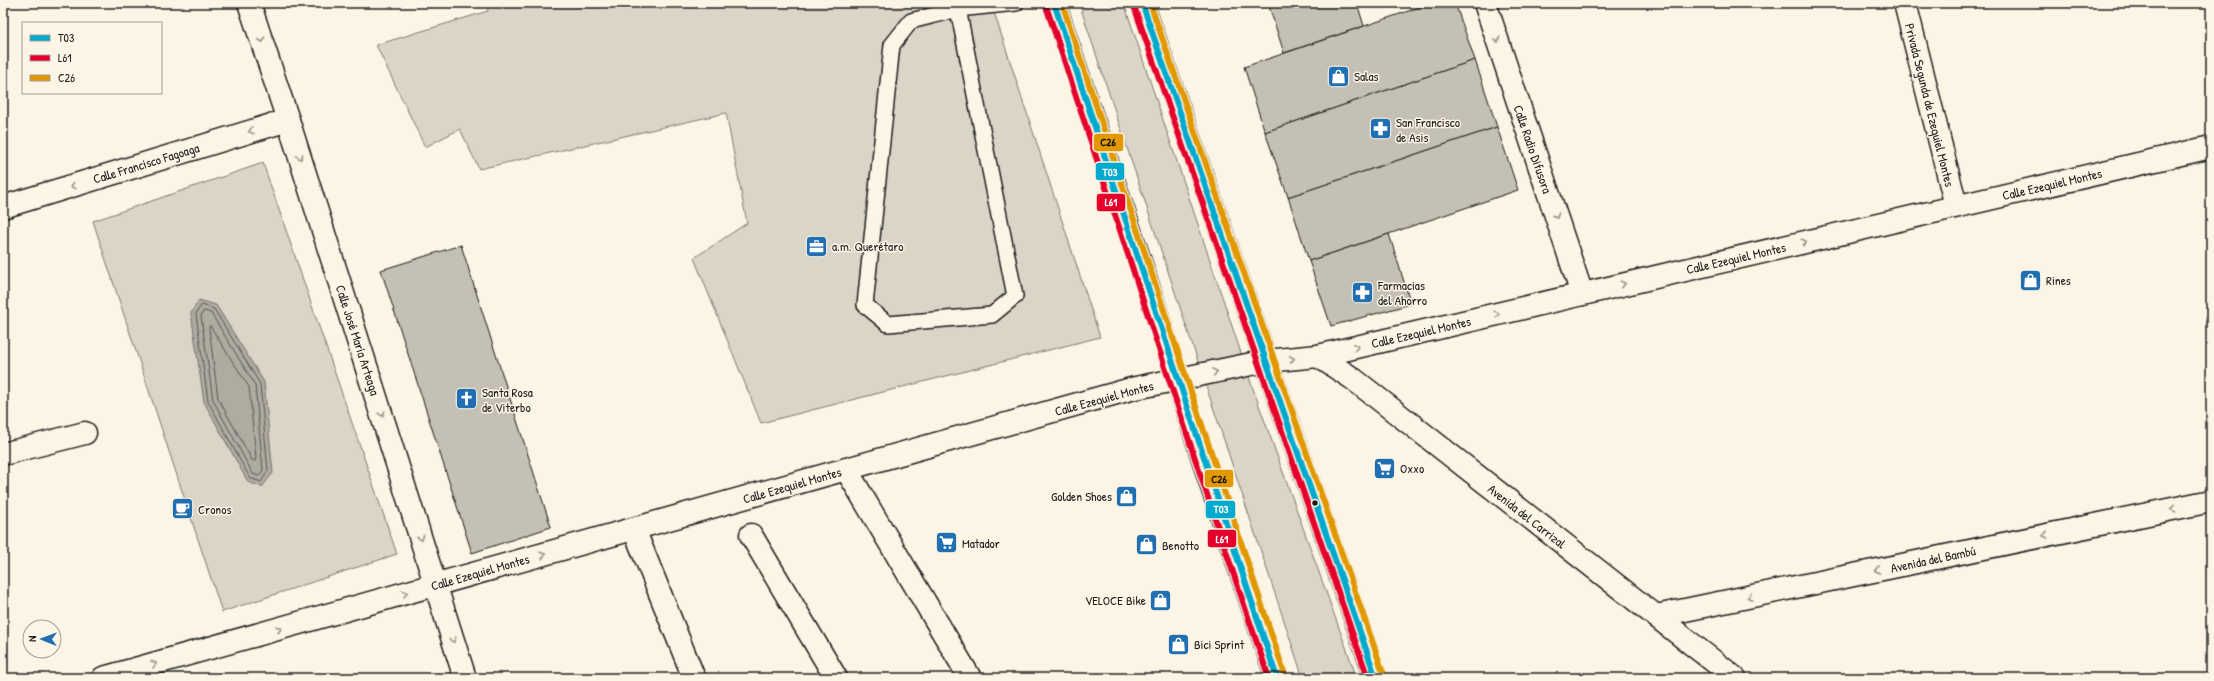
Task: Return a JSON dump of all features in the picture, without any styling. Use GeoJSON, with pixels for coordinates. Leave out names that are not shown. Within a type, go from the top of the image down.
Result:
{"type":"FeatureCollection","features":[{"type":"Feature","properties":{"kind":"main road","name":"Calle José María Arteaga"},"geometry":{"type":"LineString","coordinates":[[249,3],[288,120],[465,678]]}},
{"type":"Feature","properties":{"kind":"main road"},"geometry":{"type":"LineString","coordinates":[[1054,3],[1137,252],[1177,380],[1277,678]]}},
{"type":"Feature","properties":{"kind":"main road"},"geometry":{"type":"LineString","coordinates":[[1142,3],[1376,678]]}},
{"type":"Feature","properties":{"kind":"main road","name":"Calle Radio Difusora"},"geometry":{"type":"LineString","coordinates":[[1485,3],[1582,294]]}},
{"type":"Feature","properties":{"kind":"main road","name":"Privada Segunda de Ezequiel Montes"},"geometry":{"type":"LineString","coordinates":[[1905,3],[1956,206]]}},
{"type":"Feature","properties":{"kind":"main road","name":"Calle Francisco Fagoaga"},"geometry":{"type":"LineString","coordinates":[[3,207],[288,120]]}},
{"type":"Feature","properties":{"kind":"main road","name":"Calle Ezequiel Montes"},"geometry":{"type":"LineString","coordinates":[[103,678],[1131,389],[1266,361],[1318,356],[2211,147]]}},
{"type":"Feature","properties":{"kind":"main road","name":"Avenida del Carrizal"},"geometry":{"type":"LineString","coordinates":[[1318,356],[1352,378],[1735,678]]}},
{"type":"Feature","properties":{"kind":"main road"},"geometry":{"type":"LineString","coordinates":[[3,454],[85,433]]}},
{"type":"Feature","properties":{"kind":"main road"},"geometry":{"type":"LineString","coordinates":[[846,470],[970,678]]}},
{"type":"Feature","properties":{"kind":"main road","name":"Avenida del Bambú"},"geometry":{"type":"LineString","coordinates":[[1656,616],[2211,501]]}},
{"type":"Feature","properties":{"kind":"main road"},"geometry":{"type":"LineString","coordinates":[[634,529],[694,678]]}},
{"type":"Feature","properties":{"kind":"main road"},"geometry":{"type":"LineString","coordinates":[[751,535],[836,678]]}},
{"type":"Feature","properties":{"kind":"lane"},"geometry":{"type":"LineString","coordinates":[[958,9],[1015,296],[992,315],[888,324],[865,306],[892,45],[911,21],[958,9],[1016,3]]}},
{"type":"Feature","properties":{"kind":"shaded area"},"geometry":{"type":"Polygon","coordinates":[[[486,3],[991,3],[1100,337],[761,423],[694,258],[747,223],[726,113],[479,169],[460,129],[425,147],[376,45],[488,11],[486,3]]]}},
{"type":"Feature","properties":{"kind":"shaded area"},"geometry":{"type":"Polygon","coordinates":[[[1079,3],[1124,3],[1251,383],[1357,678],[1303,678],[1079,3]]]}},
{"type":"Feature","properties":{"kind":"shaded area"},"geometry":{"type":"Polygon","coordinates":[[[263,163],[397,554],[222,612],[93,221],[263,163]]]}},
{"type":"Feature","properties":{"kind":"water"},"geometry":{"type":"Polygon","coordinates":[[[199,300],[216,305],[264,382],[273,473],[262,487],[248,482],[204,402],[191,313],[199,300]]]}},
{"type":"Feature","properties":{"kind":"building"},"geometry":{"type":"Polygon","coordinates":[[[1268,3],[1357,3],[1364,26],[1284,53],[1268,3]]]}},
{"type":"Feature","properties":{"kind":"building","name":"Salas"},"geometry":{"type":"Polygon","coordinates":[[[1432,3],[1455,3],[1475,60],[1265,132],[1244,67],[1432,3]]]}},
{"type":"Feature","properties":{"kind":"building","name":"San Francisco de Asis"},"geometry":{"type":"Polygon","coordinates":[[[1475,60],[1497,127],[1288,197],[1265,132],[1475,60]]]}},
{"type":"Feature","properties":{"kind":"building"},"geometry":{"type":"Polygon","coordinates":[[[1497,127],[1518,190],[1309,261],[1288,197],[1497,127]]]}},
{"type":"Feature","properties":{"kind":"building","name":"Farmacias del Ahorro"},"geometry":{"type":"Polygon","coordinates":[[[1389,234],[1411,304],[1331,326],[1309,261],[1389,234]]]}},
{"type":"Feature","properties":{"kind":"building","name":"Santa Rosa de Viterbo"},"geometry":{"type":"Polygon","coordinates":[[[461,245],[551,527],[472,553],[381,270],[461,245]]]}},
{"type":"Feature","properties":{"kind":"transit line","name":"T03"},"geometry":{"type":"LineString","coordinates":[[1054,3],[1277,678]]}},
{"type":"Feature","properties":{"kind":"transit line","name":"C26"},"geometry":{"type":"LineString","coordinates":[[1062,3],[1285,675]]}},
{"type":"Feature","properties":{"kind":"transit line","name":"T03"},"geometry":{"type":"LineString","coordinates":[[1142,3],[1376,678]]}},
{"type":"Feature","properties":{"kind":"transit line","name":"C26"},"geometry":{"type":"LineString","coordinates":[[1150,3],[1384,675]]}},
{"type":"Feature","properties":{"kind":"transit line","name":"L61"},"geometry":{"type":"LineString","coordinates":[[1046,6],[1269,678]]}},
{"type":"Feature","properties":{"kind":"transit line","name":"L61"},"geometry":{"type":"LineString","coordinates":[[1134,6],[1368,678]]}},
{"type":"Feature","properties":{"kind":"place","name":"Salas"},"geometry":{"type":"Point","coordinates":[1338,76]}},
{"type":"Feature","properties":{"kind":"place","name":"San Francisco de Asis"},"geometry":{"type":"Point","coordinates":[1381,129]}},
{"type":"Feature","properties":{"kind":"place","name":"a.m. Querétaro"},"geometry":{"type":"Point","coordinates":[817,246]}},
{"type":"Feature","properties":{"kind":"place","name":"Rines"},"geometry":{"type":"Point","coordinates":[2031,280]}},
{"type":"Feature","properties":{"kind":"place","name":"Farmacias del Ahorro"},"geometry":{"type":"Point","coordinates":[1363,292]}},
{"type":"Feature","properties":{"kind":"place","name":"Santa Rosa de Viterbo"},"geometry":{"type":"Point","coordinates":[466,399]}},
{"type":"Feature","properties":{"kind":"place","name":"Oxxo"},"geometry":{"type":"Point","coordinates":[1384,468]}},
{"type":"Feature","properties":{"kind":"place","name":"Golden Shoes"},"geometry":{"type":"Point","coordinates":[1127,496]}},
{"type":"Feature","properties":{"kind":"place","name":"Cronos"},"geometry":{"type":"Point","coordinates":[182,509]}},
{"type":"Feature","properties":{"kind":"place","name":"Matador"},"geometry":{"type":"Point","coordinates":[947,543]}},
{"type":"Feature","properties":{"kind":"place","name":"Benotto"},"geometry":{"type":"Point","coordinates":[1146,545]}},
{"type":"Feature","properties":{"kind":"place","name":"VELOCE Bike"},"geometry":{"type":"Point","coordinates":[1161,600]}},
{"type":"Feature","properties":{"kind":"place","name":"Bici Sprint"},"geometry":{"type":"Point","coordinates":[1178,644]}}]}
